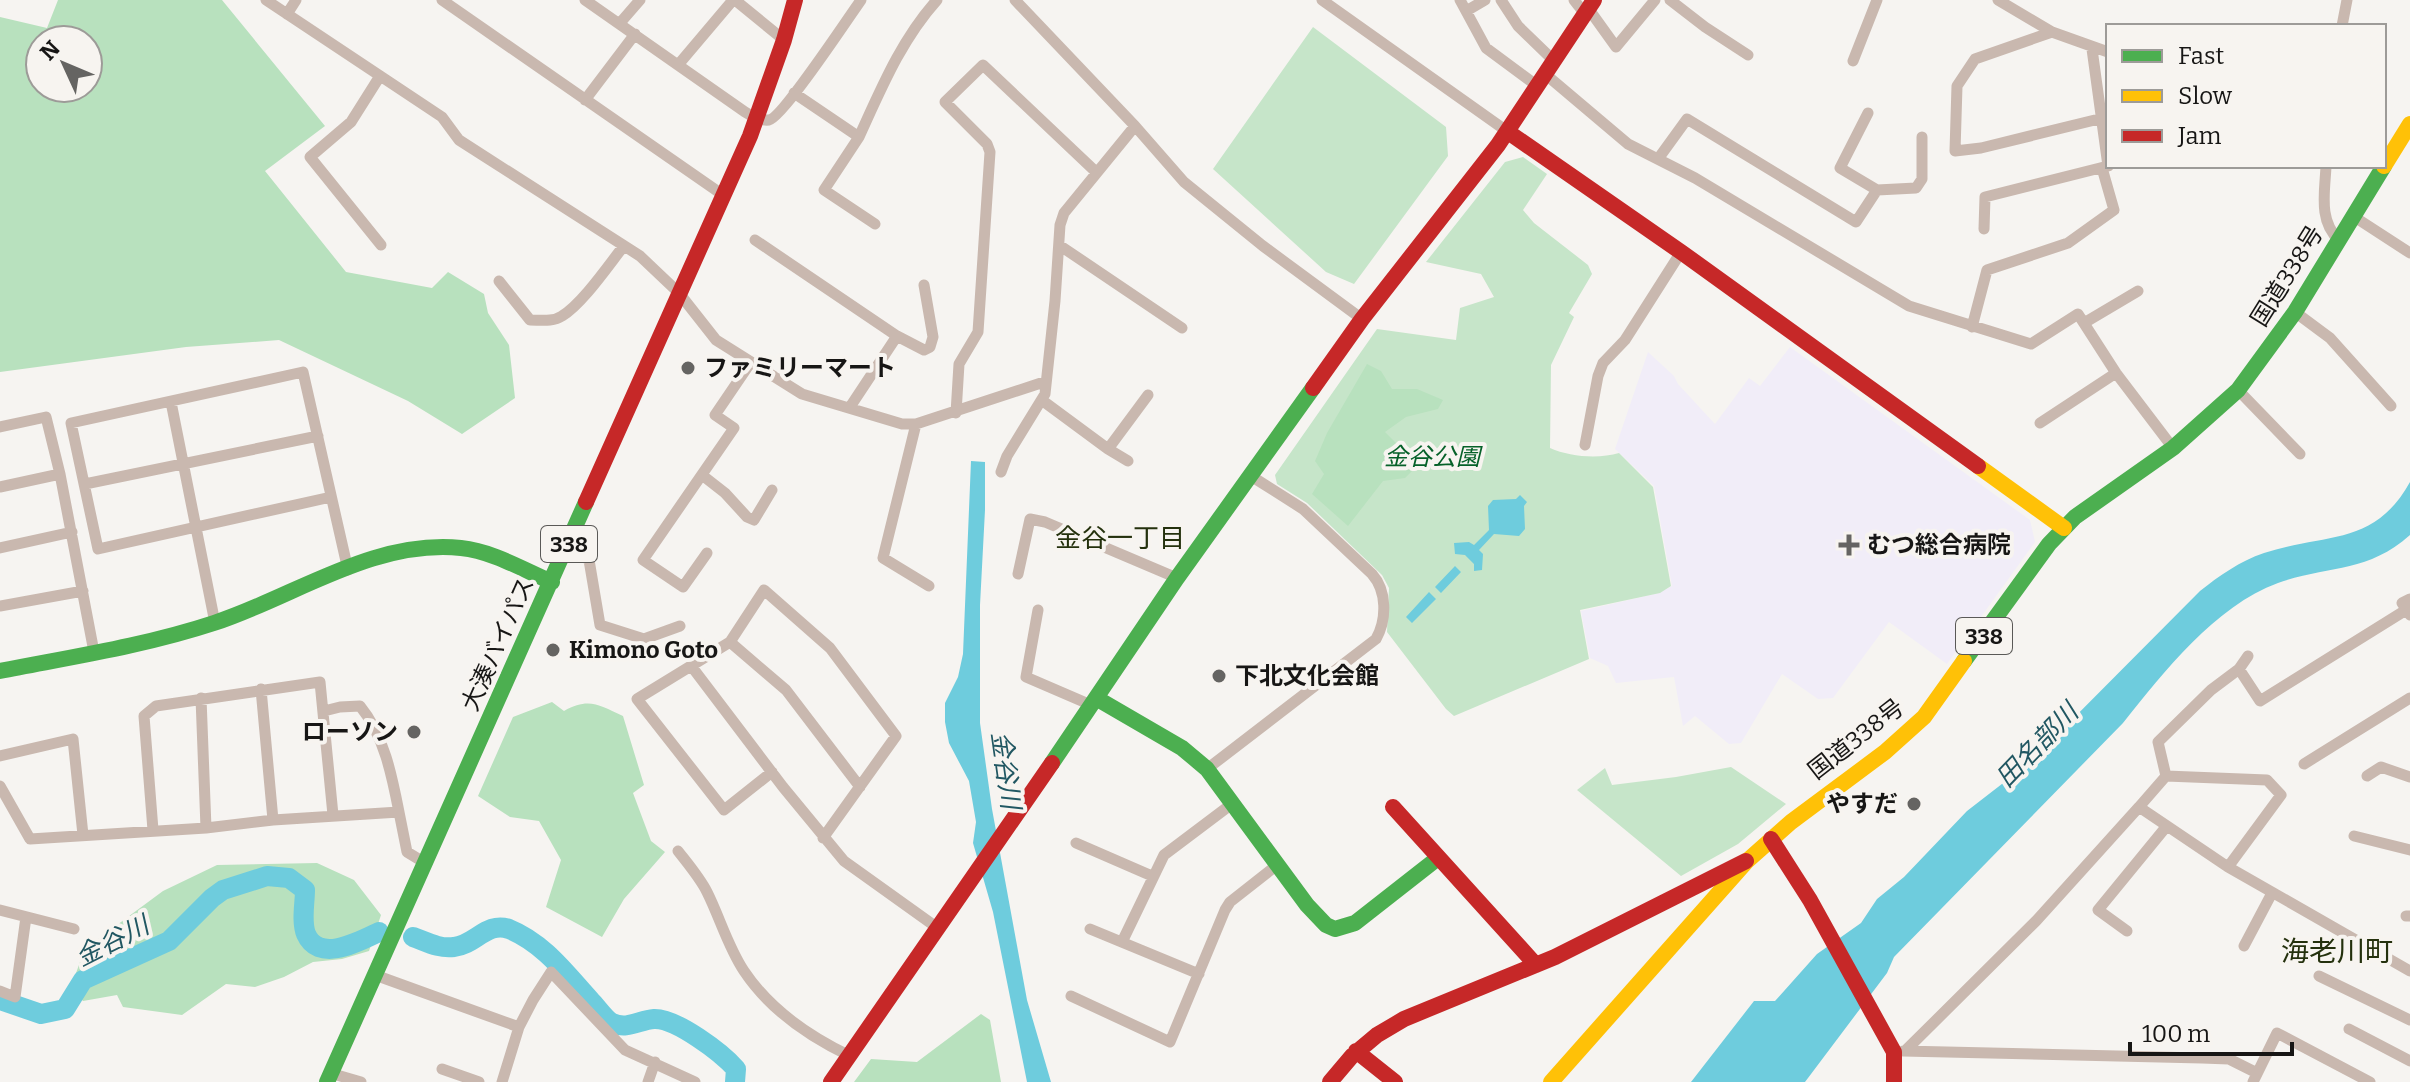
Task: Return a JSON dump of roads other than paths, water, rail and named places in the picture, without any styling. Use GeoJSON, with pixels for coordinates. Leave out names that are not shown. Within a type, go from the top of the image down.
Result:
{"type":"FeatureCollection","features":[{"type":"Feature","properties":{"kind":"main road","name":"大湊バイパス"},"geometry":{"type":"LineString","coordinates":[[329,1078],[757,118],[795,0]]}},
{"type":"Feature","properties":{"kind":"main road"},"geometry":{"type":"LineString","coordinates":[[831,1082],[939,929],[1177,578],[1362,319],[1508,132],[1585,5]]}},
{"type":"Feature","properties":{"kind":"main road","name":"国道338号"},"geometry":{"type":"LineString","coordinates":[[2386,163],[2410,124]]}},
{"type":"Feature","properties":{"kind":"main road"},"geometry":{"type":"LineString","coordinates":[[1508,132],[1681,252],[2064,528]]}},
{"type":"Feature","properties":{"kind":"main road","name":"国道338号"},"geometry":{"type":"LineString","coordinates":[[1551,1082],[1747,861],[1821,798],[1885,752],[1924,717],[2049,544],[2064,528],[2092,503],[2173,448],[2238,390],[2295,312],[2383,168]]}},
{"type":"Feature","properties":{"kind":"main road"},"geometry":{"type":"LineString","coordinates":[[0,671],[149,642],[215,623],[376,557],[408,548],[462,548],[485,554],[552,582]]}},
{"type":"Feature","properties":{"kind":"main road"},"geometry":{"type":"LineString","coordinates":[[1093,701],[1182,748],[1207,769],[1316,917],[1335,929],[1355,923],[1438,858]]}},
{"type":"Feature","properties":{"kind":"main road"},"geometry":{"type":"LineString","coordinates":[[1393,807],[1536,965]]}},
{"type":"Feature","properties":{"kind":"main road"},"geometry":{"type":"LineString","coordinates":[[1771,839],[1899,1052],[1894,1082]]}},
{"type":"Feature","properties":{"kind":"main road"},"geometry":{"type":"LineString","coordinates":[[1330,1082],[1356,1051],[1386,1028],[1425,1007],[1536,965],[1703,879],[1747,861]]}},
{"type":"Feature","properties":{"kind":"main road"},"geometry":{"type":"LineString","coordinates":[[1356,1051],[1395,1082]]}},
{"type":"Feature","properties":{"kind":"street"},"geometry":{"type":"LineString","coordinates":[[266,0],[442,117],[459,140],[651,264],[679,293],[716,340],[802,394],[902,424],[916,424],[1044,382]]}},
{"type":"Feature","properties":{"kind":"street"},"geometry":{"type":"LineString","coordinates":[[287,14],[296,0]]}},
{"type":"Feature","properties":{"kind":"street"},"geometry":{"type":"LineString","coordinates":[[442,0],[723,195]]}},
{"type":"Feature","properties":{"kind":"street"},"geometry":{"type":"LineString","coordinates":[[585,0],[757,118],[773,119],[861,0]]}},
{"type":"Feature","properties":{"kind":"street"},"geometry":{"type":"LineString","coordinates":[[620,23],[640,0]]}},
{"type":"Feature","properties":{"kind":"street"},"geometry":{"type":"LineString","coordinates":[[678,65],[734,0],[784,40]]}},
{"type":"Feature","properties":{"kind":"street"},"geometry":{"type":"LineString","coordinates":[[875,224],[824,190],[859,137],[891,67],[921,18],[937,0]]}},
{"type":"Feature","properties":{"kind":"street"},"geometry":{"type":"LineString","coordinates":[[1322,0],[1508,132]]}},
{"type":"Feature","properties":{"kind":"street"},"geometry":{"type":"LineString","coordinates":[[1485,0],[1464,5],[1486,48],[1544,72],[1628,144],[1695,178],[1909,306],[2031,344],[2078,314],[2116,373],[2173,448]]}},
{"type":"Feature","properties":{"kind":"street"},"geometry":{"type":"LineString","coordinates":[[1501,0],[1544,72]]}},
{"type":"Feature","properties":{"kind":"street"},"geometry":{"type":"LineString","coordinates":[[1585,5],[1616,47],[1655,0]]}},
{"type":"Feature","properties":{"kind":"street"},"geometry":{"type":"LineString","coordinates":[[1670,0],[1748,55]]}},
{"type":"Feature","properties":{"kind":"street"},"geometry":{"type":"LineString","coordinates":[[1853,61],[1877,0]]}},
{"type":"Feature","properties":{"kind":"street"},"geometry":{"type":"LineString","coordinates":[[1998,0],[2052,32],[2106,52]]}},
{"type":"Feature","properties":{"kind":"street"},"geometry":{"type":"LineString","coordinates":[[2342,24],[2347,0]]}},
{"type":"Feature","properties":{"kind":"street"},"geometry":{"type":"LineString","coordinates":[[1021,2],[1184,182],[1263,246],[1362,319]]}},
{"type":"Feature","properties":{"kind":"street"},"geometry":{"type":"LineString","coordinates":[[2052,32],[1975,59],[1957,86],[1955,151],[1981,148],[2103,118]]}},
{"type":"Feature","properties":{"kind":"street"},"geometry":{"type":"LineString","coordinates":[[585,100],[635,34]]}},
{"type":"Feature","properties":{"kind":"street"},"geometry":{"type":"LineString","coordinates":[[2092,49],[2106,147]]}},
{"type":"Feature","properties":{"kind":"street"},"geometry":{"type":"LineString","coordinates":[[956,413],[959,364],[978,332],[990,152],[987,144],[945,102],[983,65],[1096,172]]}},
{"type":"Feature","properties":{"kind":"street"},"geometry":{"type":"LineString","coordinates":[[380,76],[351,122],[310,157],[381,245]]}},
{"type":"Feature","properties":{"kind":"street"},"geometry":{"type":"LineString","coordinates":[[794,93],[859,137]]}},
{"type":"Feature","properties":{"kind":"street"},"geometry":{"type":"LineString","coordinates":[[1868,113],[1840,168],[1877,190],[1916,188],[1922,179],[1922,137]]}},
{"type":"Feature","properties":{"kind":"street"},"geometry":{"type":"LineString","coordinates":[[1658,159],[1687,119],[1856,222],[1877,190]]}},
{"type":"Feature","properties":{"kind":"street"},"geometry":{"type":"LineString","coordinates":[[1001,472],[1007,456],[1043,401],[1064,213],[1135,126]]}},
{"type":"Feature","properties":{"kind":"street"},"geometry":{"type":"LineString","coordinates":[[1984,229],[1985,197],[2106,167]]}},
{"type":"Feature","properties":{"kind":"street"},"geometry":{"type":"LineString","coordinates":[[1972,327],[1987,270],[2068,243],[2114,210],[2102,168]]}},
{"type":"Feature","properties":{"kind":"street"},"geometry":{"type":"LineString","coordinates":[[2326,168],[2324,216],[2339,240]]}},
{"type":"Feature","properties":{"kind":"street"},"geometry":{"type":"LineString","coordinates":[[2353,216],[2410,253]]}},
{"type":"Feature","properties":{"kind":"street"},"geometry":{"type":"LineString","coordinates":[[755,240],[897,336],[924,350],[930,347],[933,337],[924,285]]}},
{"type":"Feature","properties":{"kind":"street"},"geometry":{"type":"LineString","coordinates":[[1059,245],[1182,328]]}},
{"type":"Feature","properties":{"kind":"street"},"geometry":{"type":"LineString","coordinates":[[499,281],[530,320],[549,320],[562,316],[572,307],[623,247]]}},
{"type":"Feature","properties":{"kind":"street"},"geometry":{"type":"LineString","coordinates":[[1585,445],[1603,363],[1625,340],[1681,252]]}},
{"type":"Feature","properties":{"kind":"street"},"geometry":{"type":"LineString","coordinates":[[2084,323],[2138,291]]}},
{"type":"Feature","properties":{"kind":"street"},"geometry":{"type":"LineString","coordinates":[[2295,312],[2330,338],[2391,406]]}},
{"type":"Feature","properties":{"kind":"street"},"geometry":{"type":"LineString","coordinates":[[850,407],[897,336]]}},
{"type":"Feature","properties":{"kind":"street"},"geometry":{"type":"LineString","coordinates":[[707,553],[683,587],[643,560],[734,428],[715,415],[751,362]]}},
{"type":"Feature","properties":{"kind":"street"},"geometry":{"type":"LineString","coordinates":[[331,497],[98,549],[71,423],[303,372],[348,570]]}},
{"type":"Feature","properties":{"kind":"street"},"geometry":{"type":"LineString","coordinates":[[2040,423],[2116,373]]}},
{"type":"Feature","properties":{"kind":"street"},"geometry":{"type":"LineString","coordinates":[[2238,390],[2300,454]]}},
{"type":"Feature","properties":{"kind":"street"},"geometry":{"type":"LineString","coordinates":[[1108,449],[1148,395]]}},
{"type":"Feature","properties":{"kind":"street"},"geometry":{"type":"LineString","coordinates":[[1043,401],[1128,461]]}},
{"type":"Feature","properties":{"kind":"street"},"geometry":{"type":"LineString","coordinates":[[171,402],[215,623]]}},
{"type":"Feature","properties":{"kind":"street"},"geometry":{"type":"LineString","coordinates":[[0,427],[46,417],[72,532],[94,652]]}},
{"type":"Feature","properties":{"kind":"street"},"geometry":{"type":"LineString","coordinates":[[916,424],[883,558],[929,586]]}},
{"type":"Feature","properties":{"kind":"street"},"geometry":{"type":"LineString","coordinates":[[85,484],[318,436]]}},
{"type":"Feature","properties":{"kind":"street"},"geometry":{"type":"LineString","coordinates":[[0,487],[60,474]]}},
{"type":"Feature","properties":{"kind":"street"},"geometry":{"type":"LineString","coordinates":[[702,475],[754,520],[772,490]]}},
{"type":"Feature","properties":{"kind":"street"},"geometry":{"type":"LineString","coordinates":[[1207,769],[1376,639],[1384,605],[1381,587],[1372,574],[1303,509],[1251,476]]}},
{"type":"Feature","properties":{"kind":"street"},"geometry":{"type":"LineString","coordinates":[[1018,574],[1030,519],[1045,522],[1177,578]]}},
{"type":"Feature","properties":{"kind":"street"},"geometry":{"type":"LineString","coordinates":[[0,548],[72,532]]}},
{"type":"Feature","properties":{"kind":"street"},"geometry":{"type":"LineString","coordinates":[[568,547],[589,560],[600,625],[644,639],[680,626]]}},
{"type":"Feature","properties":{"kind":"street"},"geometry":{"type":"LineString","coordinates":[[772,772],[724,810],[637,699],[730,642],[764,590],[830,648],[896,736],[823,838]]}},
{"type":"Feature","properties":{"kind":"street"},"geometry":{"type":"LineString","coordinates":[[0,606],[83,591]]}},
{"type":"Feature","properties":{"kind":"street"},"geometry":{"type":"LineString","coordinates":[[2239,669],[2260,701],[2409,608]]}},
{"type":"Feature","properties":{"kind":"street"},"geometry":{"type":"LineString","coordinates":[[1038,610],[1026,677],[1093,701]]}},
{"type":"Feature","properties":{"kind":"street"},"geometry":{"type":"LineString","coordinates":[[730,642],[786,690],[860,787]]}},
{"type":"Feature","properties":{"kind":"street"},"geometry":{"type":"LineString","coordinates":[[2166,776],[2158,742],[2211,690],[2239,669],[2248,656]]}},
{"type":"Feature","properties":{"kind":"street"},"geometry":{"type":"LineString","coordinates":[[692,667],[844,861],[939,929]]}},
{"type":"Feature","properties":{"kind":"street"},"geometry":{"type":"LineString","coordinates":[[153,830],[144,716],[156,706],[320,682],[333,815]]}},
{"type":"Feature","properties":{"kind":"street"},"geometry":{"type":"LineString","coordinates":[[261,689],[273,820]]}},
{"type":"Feature","properties":{"kind":"street"},"geometry":{"type":"LineString","coordinates":[[201,698],[206,828]]}},
{"type":"Feature","properties":{"kind":"street"},"geometry":{"type":"LineString","coordinates":[[2304,764],[2410,698]]}},
{"type":"Feature","properties":{"kind":"street"},"geometry":{"type":"LineString","coordinates":[[324,711],[360,706],[369,717],[391,771],[407,852],[425,863]]}},
{"type":"Feature","properties":{"kind":"street"},"geometry":{"type":"LineString","coordinates":[[0,756],[73,739],[83,835]]}},
{"type":"Feature","properties":{"kind":"street"},"geometry":{"type":"LineString","coordinates":[[2367,776],[2381,767],[2410,777]]}},
{"type":"Feature","properties":{"kind":"street"},"geometry":{"type":"LineString","coordinates":[[1899,1052],[2036,921],[2166,776]]}},
{"type":"Feature","properties":{"kind":"street"},"geometry":{"type":"LineString","coordinates":[[2166,776],[2267,780],[2281,795],[2228,867]]}},
{"type":"Feature","properties":{"kind":"street"},"geometry":{"type":"LineString","coordinates":[[0,786],[30,839],[399,812]]}},
{"type":"Feature","properties":{"kind":"street"},"geometry":{"type":"LineString","coordinates":[[1122,942],[1164,855],[1233,803]]}},
{"type":"Feature","properties":{"kind":"street"},"geometry":{"type":"LineString","coordinates":[[2139,807],[2228,867],[2410,970]]}},
{"type":"Feature","properties":{"kind":"street"},"geometry":{"type":"LineString","coordinates":[[2127,931],[2098,910],[2166,827]]}},
{"type":"Feature","properties":{"kind":"street"},"geometry":{"type":"LineString","coordinates":[[2354,836],[2410,850]]}},
{"type":"Feature","properties":{"kind":"street"},"geometry":{"type":"LineString","coordinates":[[1076,843],[1152,876]]}},
{"type":"Feature","properties":{"kind":"street"},"geometry":{"type":"LineString","coordinates":[[678,851],[706,889],[743,969],[759,991],[779,1012],[818,1041],[850,1056]]}},
{"type":"Feature","properties":{"kind":"street"},"geometry":{"type":"LineString","coordinates":[[1071,996],[1170,1042],[1230,902],[1277,865]]}},
{"type":"Feature","properties":{"kind":"street"},"geometry":{"type":"LineString","coordinates":[[2244,946],[2272,893]]}},
{"type":"Feature","properties":{"kind":"street"},"geometry":{"type":"LineString","coordinates":[[0,910],[74,929]]}},
{"type":"Feature","properties":{"kind":"street"},"geometry":{"type":"LineString","coordinates":[[0,991],[15,997],[26,917]]}},
{"type":"Feature","properties":{"kind":"street"},"geometry":{"type":"LineString","coordinates":[[1090,929],[1199,974]]}},
{"type":"Feature","properties":{"kind":"street"},"geometry":{"type":"LineString","coordinates":[[502,1082],[519,1027],[551,972],[625,1050],[695,1082]]}},
{"type":"Feature","properties":{"kind":"street"},"geometry":{"type":"LineString","coordinates":[[375,975],[519,1027]]}},
{"type":"Feature","properties":{"kind":"street"},"geometry":{"type":"LineString","coordinates":[[2319,976],[2410,1020]]}},
{"type":"Feature","properties":{"kind":"street"},"geometry":{"type":"LineString","coordinates":[[2349,1029],[2410,1061]]}},
{"type":"Feature","properties":{"kind":"street"},"geometry":{"type":"LineString","coordinates":[[1899,1052],[2229,1059],[2255,1077],[2277,1033],[2370,1082]]}},
{"type":"Feature","properties":{"kind":"street"},"geometry":{"type":"LineString","coordinates":[[648,1082],[655,1062]]}},
{"type":"Feature","properties":{"kind":"street"},"geometry":{"type":"LineString","coordinates":[[442,1069],[479,1082]]}},
{"type":"Feature","properties":{"kind":"street"},"geometry":{"type":"LineString","coordinates":[[329,1078],[361,1082]]}},
{"type":"Feature","properties":{"kind":"water"},"geometry":{"type":"Polygon","coordinates":[[[971,461],[985,462],[980,723],[992,809],[1027,1000],[1051,1082],[1027,1082],[993,912],[973,843],[976,822],[969,781],[949,743],[945,722],[945,703],[958,677],[963,654],[971,461]]]}},
{"type":"Feature","properties":{"kind":"water"},"geometry":{"type":"Polygon","coordinates":[[[2410,482],[2410,535],[2394,548],[2362,563],[2278,583],[2233,607],[2192,642],[2123,723],[1894,957],[1887,973],[1805,1082],[1691,1082],[1754,1001],[1775,1001],[1817,954],[1861,923],[1877,899],[1904,877],[1967,811],[2029,763],[2200,591],[2230,569],[2255,556],[2364,528],[2396,503],[2410,482]]]}},
{"type":"Feature","properties":{"kind":"water"},"geometry":{"type":"Polygon","coordinates":[[[1520,495],[1527,502],[1524,506],[1525,529],[1519,536],[1494,534],[1479,550],[1483,554],[1482,570],[1474,571],[1474,564],[1465,555],[1455,554],[1454,543],[1469,542],[1474,545],[1489,530],[1488,506],[1493,500],[1516,499],[1520,495]]]}},
{"type":"Feature","properties":{"kind":"water"},"geometry":{"type":"Polygon","coordinates":[[[1455,566],[1461,572],[1441,593],[1435,587],[1455,566]]]}},
{"type":"Feature","properties":{"kind":"water"},"geometry":{"type":"Polygon","coordinates":[[[1429,592],[1436,599],[1412,623],[1406,617],[1429,592]]]}},
{"type":"Feature","properties":{"kind":"waterway","name":"金谷川"},"geometry":{"type":"LineString","coordinates":[[0,1000],[41,1014],[65,1009],[83,980],[169,941],[223,890],[267,876],[289,878],[305,890],[303,918],[306,934],[320,948],[340,948],[379,932]]}},
{"type":"Feature","properties":{"kind":"waterway","name":"金谷川"},"geometry":{"type":"LineString","coordinates":[[413,937],[438,946],[454,947],[494,928],[509,929],[544,951],[612,1023],[628,1025],[654,1019],[674,1024],[729,1062],[736,1069],[735,1082]]}},
{"type":"Feature","properties":{"kind":"place","name":"ファミリーマート"},"geometry":{"type":"Point","coordinates":[688,368]}},
{"type":"Feature","properties":{"kind":"place","name":"むつ総合病院"},"geometry":{"type":"Point","coordinates":[1849,545]}},
{"type":"Feature","properties":{"kind":"place","name":"Kimono Goto"},"geometry":{"type":"Point","coordinates":[553,650]}},
{"type":"Feature","properties":{"kind":"place","name":"下北文化会館"},"geometry":{"type":"Point","coordinates":[1219,676]}},
{"type":"Feature","properties":{"kind":"place","name":"ローソン"},"geometry":{"type":"Point","coordinates":[414,732]}},
{"type":"Feature","properties":{"kind":"place","name":"やすだ"},"geometry":{"type":"Point","coordinates":[1914,804]}},
{"type":"Feature","properties":{"kind":"district","name":"金谷一丁目"},"geometry":{"type":"Point","coordinates":[1120,538]}},
{"type":"Feature","properties":{"kind":"district","name":"海老川町"},"geometry":{"type":"Point","coordinates":[2337,951]}},
{"type":"Feature","properties":{"kind":"park label","name":"金谷公園"},"geometry":{"type":"Point","coordinates":[1432,457]}},
{"type":"Feature","properties":{"kind":"water label","name":"田名部川"},"geometry":{"type":"Point","coordinates":[2037,745]}}]}
